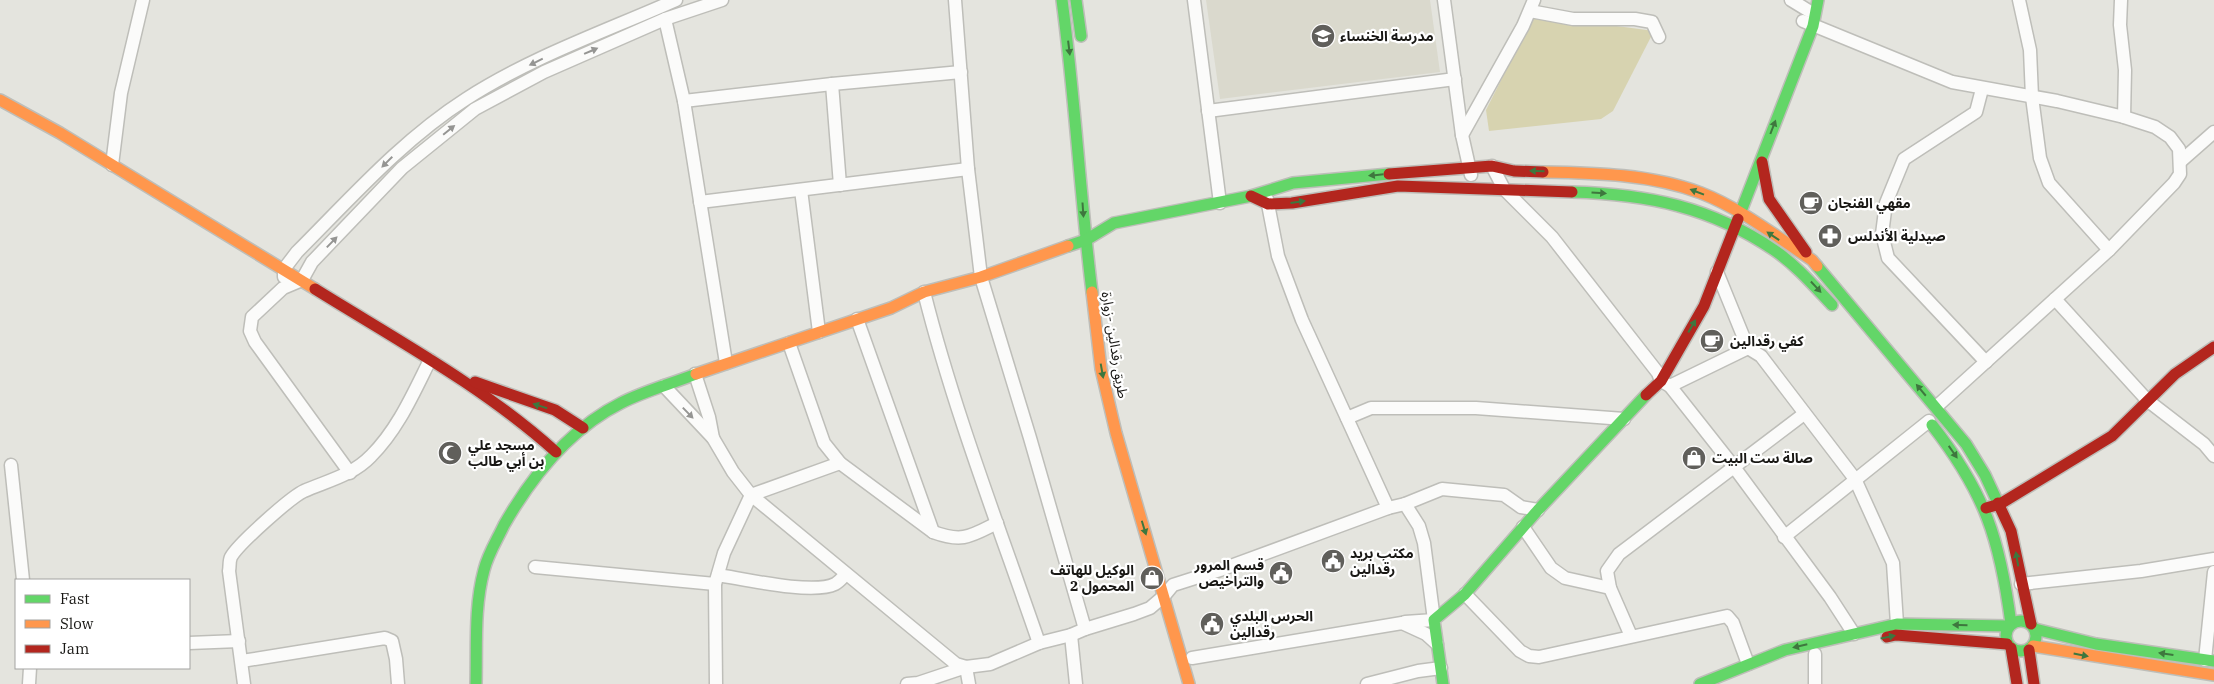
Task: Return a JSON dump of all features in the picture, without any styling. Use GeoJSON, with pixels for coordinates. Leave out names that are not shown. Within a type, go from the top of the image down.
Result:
{"type":"FeatureCollection","features":[{"type":"Feature","properties":{"kind":"main road","name":"طريق رقدالين -زوارة"},"geometry":{"type":"LineString","coordinates":[[1062,0],[1071,67],[1096,335],[1107,400],[1188,684]]}},
{"type":"Feature","properties":{"kind":"main road"},"geometry":{"type":"LineString","coordinates":[[1076,0],[1083,50]]}},
{"type":"Feature","properties":{"kind":"main road"},"geometry":{"type":"LineString","coordinates":[[1444,684],[1434,620],[1465,594],[1522,527],[1646,395],[1663,380],[1704,306],[1717,272],[1719,251],[1762,157],[1812,12]]}},
{"type":"Feature","properties":{"kind":"main road"},"geometry":{"type":"LineString","coordinates":[[1736,211],[1812,12]]}},
{"type":"Feature","properties":{"kind":"main road"},"geometry":{"type":"LineString","coordinates":[[0,100],[60,133],[453,374],[526,425],[556,452]]}},
{"type":"Feature","properties":{"kind":"main road"},"geometry":{"type":"LineString","coordinates":[[1762,157],[1766,191],[1769,199],[1812,260],[1966,444],[2000,504],[2012,538],[2021,584],[2036,640],[2031,648],[2034,684]]}},
{"type":"Feature","properties":{"kind":"main road"},"geometry":{"type":"LineString","coordinates":[[1267,198],[1293,183],[1408,172],[1471,170],[1492,166],[1514,171],[1592,173],[1639,178],[1682,187],[1703,194],[1736,211],[1812,260]]}},
{"type":"Feature","properties":{"kind":"main road"},"geometry":{"type":"LineString","coordinates":[[476,684],[477,610],[489,556],[522,494],[556,452],[583,428],[621,402],[726,363],[891,308],[924,292],[981,277],[1086,240],[1097,227],[1251,196],[1292,203],[1398,186],[1640,196],[1696,210],[1730,224],[1755,238],[1795,267],[1815,286],[1841,316]]}},
{"type":"Feature","properties":{"kind":"main road","name":"طريق رقدالين -زوارة"},"geometry":{"type":"LineString","coordinates":[[1097,227],[1106,337],[1115,376]]}},
{"type":"Feature","properties":{"kind":"main road"},"geometry":{"type":"LineString","coordinates":[[1719,251],[1739,241],[1755,238]]}},
{"type":"Feature","properties":{"kind":"main road"},"geometry":{"type":"LineString","coordinates":[[1663,380],[1686,313]]}},
{"type":"Feature","properties":{"kind":"main road"},"geometry":{"type":"LineString","coordinates":[[1986,508],[2000,504],[2112,436],[2175,374],[2214,347]]}},
{"type":"Feature","properties":{"kind":"main road"},"geometry":{"type":"LineString","coordinates":[[453,374],[555,410],[583,428]]}},
{"type":"Feature","properties":{"kind":"main road"},"geometry":{"type":"LineString","coordinates":[[1926,417],[1965,469],[1986,508],[2004,571],[2010,625],[2006,632],[2017,684]]}},
{"type":"Feature","properties":{"kind":"main road"},"geometry":{"type":"LineString","coordinates":[[1172,580],[1178,600]]}},
{"type":"Feature","properties":{"kind":"main road"},"geometry":{"type":"LineString","coordinates":[[1724,684],[1789,659],[1815,654],[1831,644],[1854,634],[1897,624],[2010,625],[2021,621],[2096,644],[2210,661]]}},
{"type":"Feature","properties":{"kind":"main road"},"geometry":{"type":"LineString","coordinates":[[1186,632],[1201,684]]}},
{"type":"Feature","properties":{"kind":"main road"},"geometry":{"type":"LineString","coordinates":[[1700,684],[1785,650],[1896,635],[2009,646],[2020,652],[2031,648],[2214,675]]}},
{"type":"Feature","properties":{"kind":"street"},"geometry":{"type":"LineString","coordinates":[[112,165],[121,93],[143,0]]}},
{"type":"Feature","properties":{"kind":"street"},"geometry":{"type":"LineString","coordinates":[[283,288],[284,269],[297,252],[398,151],[466,99],[535,62],[676,0]]}},
{"type":"Feature","properties":{"kind":"street"},"geometry":{"type":"LineString","coordinates":[[350,473],[255,342],[250,331],[252,317],[283,288],[302,280],[312,262],[402,168],[475,110],[544,72],[665,19],[722,0]]}},
{"type":"Feature","properties":{"kind":"street"},"geometry":{"type":"LineString","coordinates":[[956,0],[968,168],[981,277],[1030,438],[1084,629]]}},
{"type":"Feature","properties":{"kind":"street"},"geometry":{"type":"LineString","coordinates":[[1194,0],[1220,203]]}},
{"type":"Feature","properties":{"kind":"street"},"geometry":{"type":"LineString","coordinates":[[1444,0],[1462,135],[1471,170],[1472,188]]}},
{"type":"Feature","properties":{"kind":"street"},"geometry":{"type":"LineString","coordinates":[[1790,0],[1952,82],[2124,117],[2155,127],[2170,137],[2179,149],[2181,161],[2180,174],[2174,183],[2108,250],[1936,407]]}},
{"type":"Feature","properties":{"kind":"street"},"geometry":{"type":"LineString","coordinates":[[2020,0],[2030,50],[2032,97],[2040,158],[2050,183],[2108,250]]}},
{"type":"Feature","properties":{"kind":"street"},"geometry":{"type":"LineString","coordinates":[[2121,0],[2120,25],[2125,70],[2124,117]]}},
{"type":"Feature","properties":{"kind":"street"},"geometry":{"type":"LineString","coordinates":[[1462,135],[1532,5],[1573,19],[1635,18],[1652,22],[1659,37]]}},
{"type":"Feature","properties":{"kind":"street"},"geometry":{"type":"LineString","coordinates":[[665,19],[684,102],[726,363]]}},
{"type":"Feature","properties":{"kind":"street"},"geometry":{"type":"LineString","coordinates":[[684,102],[832,84],[961,72]]}},
{"type":"Feature","properties":{"kind":"street"},"geometry":{"type":"LineString","coordinates":[[1208,111],[1455,79]]}},
{"type":"Feature","properties":{"kind":"street"},"geometry":{"type":"LineString","coordinates":[[832,84],[840,185]]}},
{"type":"Feature","properties":{"kind":"street"},"geometry":{"type":"LineString","coordinates":[[1982,88],[1976,112],[1904,159],[1886,203],[1882,234],[1888,258],[1986,362]]}},
{"type":"Feature","properties":{"kind":"street"},"geometry":{"type":"LineString","coordinates":[[2181,161],[2214,132]]}},
{"type":"Feature","properties":{"kind":"street"},"geometry":{"type":"LineString","coordinates":[[1492,166],[1504,189],[1552,237],[1663,380],[1734,467],[1830,597],[1854,634]]}},
{"type":"Feature","properties":{"kind":"street"},"geometry":{"type":"LineString","coordinates":[[700,202],[968,168]]}},
{"type":"Feature","properties":{"kind":"street"},"geometry":{"type":"LineString","coordinates":[[801,190],[819,332]]}},
{"type":"Feature","properties":{"kind":"street"},"geometry":{"type":"LineString","coordinates":[[1267,198],[1278,256],[1302,320],[1388,508]]}},
{"type":"Feature","properties":{"kind":"street"},"geometry":{"type":"LineString","coordinates":[[297,252],[312,262]]}},
{"type":"Feature","properties":{"kind":"street"},"geometry":{"type":"LineString","coordinates":[[1717,272],[1748,348],[1761,356],[1855,479],[1893,563],[1897,624]]}},
{"type":"Feature","properties":{"kind":"street"},"geometry":{"type":"LineString","coordinates":[[924,292],[939,350],[1039,643]]}},
{"type":"Feature","properties":{"kind":"street"},"geometry":{"type":"LineString","coordinates":[[2055,299],[2147,400],[2204,444],[2214,456]]}},
{"type":"Feature","properties":{"kind":"street"},"geometry":{"type":"LineString","coordinates":[[857,319],[933,532]]}},
{"type":"Feature","properties":{"kind":"street"},"geometry":{"type":"LineString","coordinates":[[789,343],[824,443],[840,462],[933,532],[951,539],[960,538],[973,535],[998,524]]}},
{"type":"Feature","properties":{"kind":"street"},"geometry":{"type":"LineString","coordinates":[[1663,380],[1748,348]]}},
{"type":"Feature","properties":{"kind":"street"},"geometry":{"type":"LineString","coordinates":[[244,684],[229,571],[230,559],[239,545],[297,495],[324,481],[350,473],[370,458],[391,435],[430,360]]}},
{"type":"Feature","properties":{"kind":"street"},"geometry":{"type":"LineString","coordinates":[[695,374],[714,438],[733,472],[752,495],[956,664],[966,667]]}},
{"type":"Feature","properties":{"kind":"street"},"geometry":{"type":"LineString","coordinates":[[664,386],[714,438]]}},
{"type":"Feature","properties":{"kind":"street"},"geometry":{"type":"LineString","coordinates":[[1346,418],[1371,408],[1476,408],[1624,418]]}},
{"type":"Feature","properties":{"kind":"street"},"geometry":{"type":"LineString","coordinates":[[1631,636],[1610,588],[1607,571],[1619,554],[1804,414]]}},
{"type":"Feature","properties":{"kind":"street"},"geometry":{"type":"LineString","coordinates":[[1784,537],[1855,479],[1926,417]]}},
{"type":"Feature","properties":{"kind":"street"},"geometry":{"type":"LineString","coordinates":[[716,684],[716,580],[724,553],[752,495],[840,462]]}},
{"type":"Feature","properties":{"kind":"street"},"geometry":{"type":"LineString","coordinates":[[11,465],[23,579]]}},
{"type":"Feature","properties":{"kind":"street"},"geometry":{"type":"LineString","coordinates":[[915,684],[966,667],[990,664],[1039,643],[1072,635],[1084,629],[1134,614],[1150,608],[1164,596],[1172,580],[1220,570],[1442,489],[1504,495],[1521,507],[1538,510]]}},
{"type":"Feature","properties":{"kind":"street"},"geometry":{"type":"LineString","coordinates":[[1192,658],[1402,623],[1434,620],[1424,542],[1419,526],[1405,504]]}},
{"type":"Feature","properties":{"kind":"street"},"geometry":{"type":"LineString","coordinates":[[1522,527],[1551,568],[1565,578],[1610,588]]}},
{"type":"Feature","properties":{"kind":"street"},"geometry":{"type":"LineString","coordinates":[[2021,584],[2141,571],[2214,558]]}},
{"type":"Feature","properties":{"kind":"street"},"geometry":{"type":"LineString","coordinates":[[535,567],[808,588],[836,584],[846,574]]}},
{"type":"Feature","properties":{"kind":"street"},"geometry":{"type":"LineString","coordinates":[[2210,661],[2214,572]]}},
{"type":"Feature","properties":{"kind":"street"},"geometry":{"type":"LineString","coordinates":[[1465,594],[1520,651],[1529,656],[1539,657],[1728,616],[1733,623],[1748,664]]}},
{"type":"Feature","properties":{"kind":"street"},"geometry":{"type":"LineString","coordinates":[[1402,623],[1426,634],[1437,644]]}},
{"type":"Feature","properties":{"kind":"street"},"geometry":{"type":"LineString","coordinates":[[1072,635],[1076,684]]}},
{"type":"Feature","properties":{"kind":"street"},"geometry":{"type":"LineString","coordinates":[[242,661],[385,638],[392,641],[398,684]]}},
{"type":"Feature","properties":{"kind":"street"},"geometry":{"type":"LineString","coordinates":[[190,643],[239,641]]}},
{"type":"Feature","properties":{"kind":"street"},"geometry":{"type":"LineString","coordinates":[[1815,654],[1815,684]]}},
{"type":"Feature","properties":{"kind":"street"},"geometry":{"type":"LineString","coordinates":[[966,667],[969,684]]}},
{"type":"Feature","properties":{"kind":"street"},"geometry":{"type":"LineString","coordinates":[[1367,684],[1441,668]]}},
{"type":"Feature","properties":{"kind":"street"},"geometry":{"type":"LineString","coordinates":[[29,684],[30,669]]}},
{"type":"Feature","properties":{"kind":"shaded area","name":"مدرسة الخنساء"},"geometry":{"type":"Polygon","coordinates":[[[1206,0],[1430,0],[1440,72],[1220,99],[1206,0]]]}},
{"type":"Feature","properties":{"kind":"shaded area"},"geometry":{"type":"Polygon","coordinates":[[[1534,15],[1654,31],[1613,111],[1601,119],[1489,131],[1486,110],[1534,15]]]}},
{"type":"Feature","properties":{"kind":"traffic: fast"},"geometry":{"type":"LineString","coordinates":[[1062,0],[1092,292]]}},
{"type":"Feature","properties":{"kind":"traffic: fast"},"geometry":{"type":"LineString","coordinates":[[1076,0],[1081,36]]}},
{"type":"Feature","properties":{"kind":"traffic: fast"},"geometry":{"type":"LineString","coordinates":[[1738,219],[1813,26],[1818,0]]}},
{"type":"Feature","properties":{"kind":"traffic: fast"},"geometry":{"type":"LineString","coordinates":[[1068,246],[1086,240],[1114,223],[1251,196],[1293,183],[1389,174]]}},
{"type":"Feature","properties":{"kind":"traffic: fast"},"geometry":{"type":"LineString","coordinates":[[1572,192],[1600,193],[1652,200],[1702,213],[1726,223],[1750,235],[1790,262],[1832,305]]}},
{"type":"Feature","properties":{"kind":"traffic: fast"},"geometry":{"type":"LineString","coordinates":[[1817,266],[1966,444],[1985,475],[1998,503]]}},
{"type":"Feature","properties":{"kind":"traffic: fast"},"geometry":{"type":"LineString","coordinates":[[476,684],[477,612],[484,570],[504,525],[527,489],[554,455],[585,426],[602,414],[639,395],[696,374]]}},
{"type":"Feature","properties":{"kind":"traffic: fast"},"geometry":{"type":"LineString","coordinates":[[1443,684],[1434,620],[1465,594],[1538,510],[1646,395]]}},
{"type":"Feature","properties":{"kind":"traffic: fast"},"geometry":{"type":"LineString","coordinates":[[1932,425],[1965,473],[1987,518],[2001,567],[2011,624]]}},
{"type":"Feature","properties":{"kind":"traffic: fast"},"geometry":{"type":"LineString","coordinates":[[2021,621],[2032,625],[2036,636],[2032,647],[2021,651],[2010,647],[2006,636],[2010,625],[2021,621]]}},
{"type":"Feature","properties":{"kind":"traffic: fast"},"geometry":{"type":"LineString","coordinates":[[1700,684],[1785,650],[1897,624],[2009,626]]}},
{"type":"Feature","properties":{"kind":"traffic: fast"},"geometry":{"type":"LineString","coordinates":[[2035,629],[2096,644],[2214,661]]}},
{"type":"Feature","properties":{"kind":"traffic: slow"},"geometry":{"type":"LineString","coordinates":[[0,100],[60,133],[315,289]]}},
{"type":"Feature","properties":{"kind":"traffic: slow"},"geometry":{"type":"LineString","coordinates":[[1543,172],[1603,174],[1643,178],[1701,193],[1716,199],[1758,224],[1812,260],[1817,266]]}},
{"type":"Feature","properties":{"kind":"traffic: slow"},"geometry":{"type":"LineString","coordinates":[[696,374],[891,308],[924,292],[981,277],[1068,246]]}},
{"type":"Feature","properties":{"kind":"traffic: slow"},"geometry":{"type":"LineString","coordinates":[[1092,292],[1101,369],[1116,433],[1189,684]]}},
{"type":"Feature","properties":{"kind":"traffic: slow"},"geometry":{"type":"LineString","coordinates":[[2033,646],[2214,675]]}},
{"type":"Feature","properties":{"kind":"traffic: jam"},"geometry":{"type":"LineString","coordinates":[[1762,162],[1769,199],[1806,252]]}},
{"type":"Feature","properties":{"kind":"traffic: jam"},"geometry":{"type":"LineString","coordinates":[[1389,174],[1492,166],[1514,171],[1543,172]]}},
{"type":"Feature","properties":{"kind":"traffic: jam"},"geometry":{"type":"LineString","coordinates":[[1251,196],[1268,204],[1292,203],[1398,186],[1572,192]]}},
{"type":"Feature","properties":{"kind":"traffic: jam"},"geometry":{"type":"LineString","coordinates":[[1646,395],[1661,381],[1704,306],[1738,219]]}},
{"type":"Feature","properties":{"kind":"traffic: jam"},"geometry":{"type":"LineString","coordinates":[[315,289],[470,385],[500,406],[556,452]]}},
{"type":"Feature","properties":{"kind":"traffic: jam"},"geometry":{"type":"LineString","coordinates":[[1986,508],[2000,504],[2112,436],[2175,374],[2214,347]]}},
{"type":"Feature","properties":{"kind":"traffic: jam"},"geometry":{"type":"LineString","coordinates":[[475,382],[555,410],[583,428]]}},
{"type":"Feature","properties":{"kind":"traffic: jam"},"geometry":{"type":"LineString","coordinates":[[1998,503],[2011,531],[2031,624]]}},
{"type":"Feature","properties":{"kind":"traffic: jam"},"geometry":{"type":"LineString","coordinates":[[1887,637],[1896,635],[2007,644]]}},
{"type":"Feature","properties":{"kind":"traffic: jam"},"geometry":{"type":"LineString","coordinates":[[2011,648],[2017,684]]}},
{"type":"Feature","properties":{"kind":"traffic: jam"},"geometry":{"type":"LineString","coordinates":[[2029,650],[2034,684]]}},
{"type":"Feature","properties":{"kind":"place","name":"مدرسة الخنساء"},"geometry":{"type":"Point","coordinates":[1323,36]}},
{"type":"Feature","properties":{"kind":"place","name":"مقهي الفنجان"},"geometry":{"type":"Point","coordinates":[1811,203]}},
{"type":"Feature","properties":{"kind":"place","name":"صيدلية الأندلس"},"geometry":{"type":"Point","coordinates":[1830,236]}},
{"type":"Feature","properties":{"kind":"place","name":"كفي رقدالين"},"geometry":{"type":"Point","coordinates":[1712,341]}},
{"type":"Feature","properties":{"kind":"place","name":"مسجد علي بن أبي طالب"},"geometry":{"type":"Point","coordinates":[450,453]}},
{"type":"Feature","properties":{"kind":"place","name":"صالة ست البيت"},"geometry":{"type":"Point","coordinates":[1694,458]}},
{"type":"Feature","properties":{"kind":"place","name":"مكتب بريد رقدالين"},"geometry":{"type":"Point","coordinates":[1333,561]}},
{"type":"Feature","properties":{"kind":"place","name":"قسم المرور والتراخيص"},"geometry":{"type":"Point","coordinates":[1281,573]}},
{"type":"Feature","properties":{"kind":"place","name":"الوكيل للهاتف المحمول 2"},"geometry":{"type":"Point","coordinates":[1152,578]}},
{"type":"Feature","properties":{"kind":"place","name":"الحرس البلدي رقدالين"},"geometry":{"type":"Point","coordinates":[1212,624]}}]}
